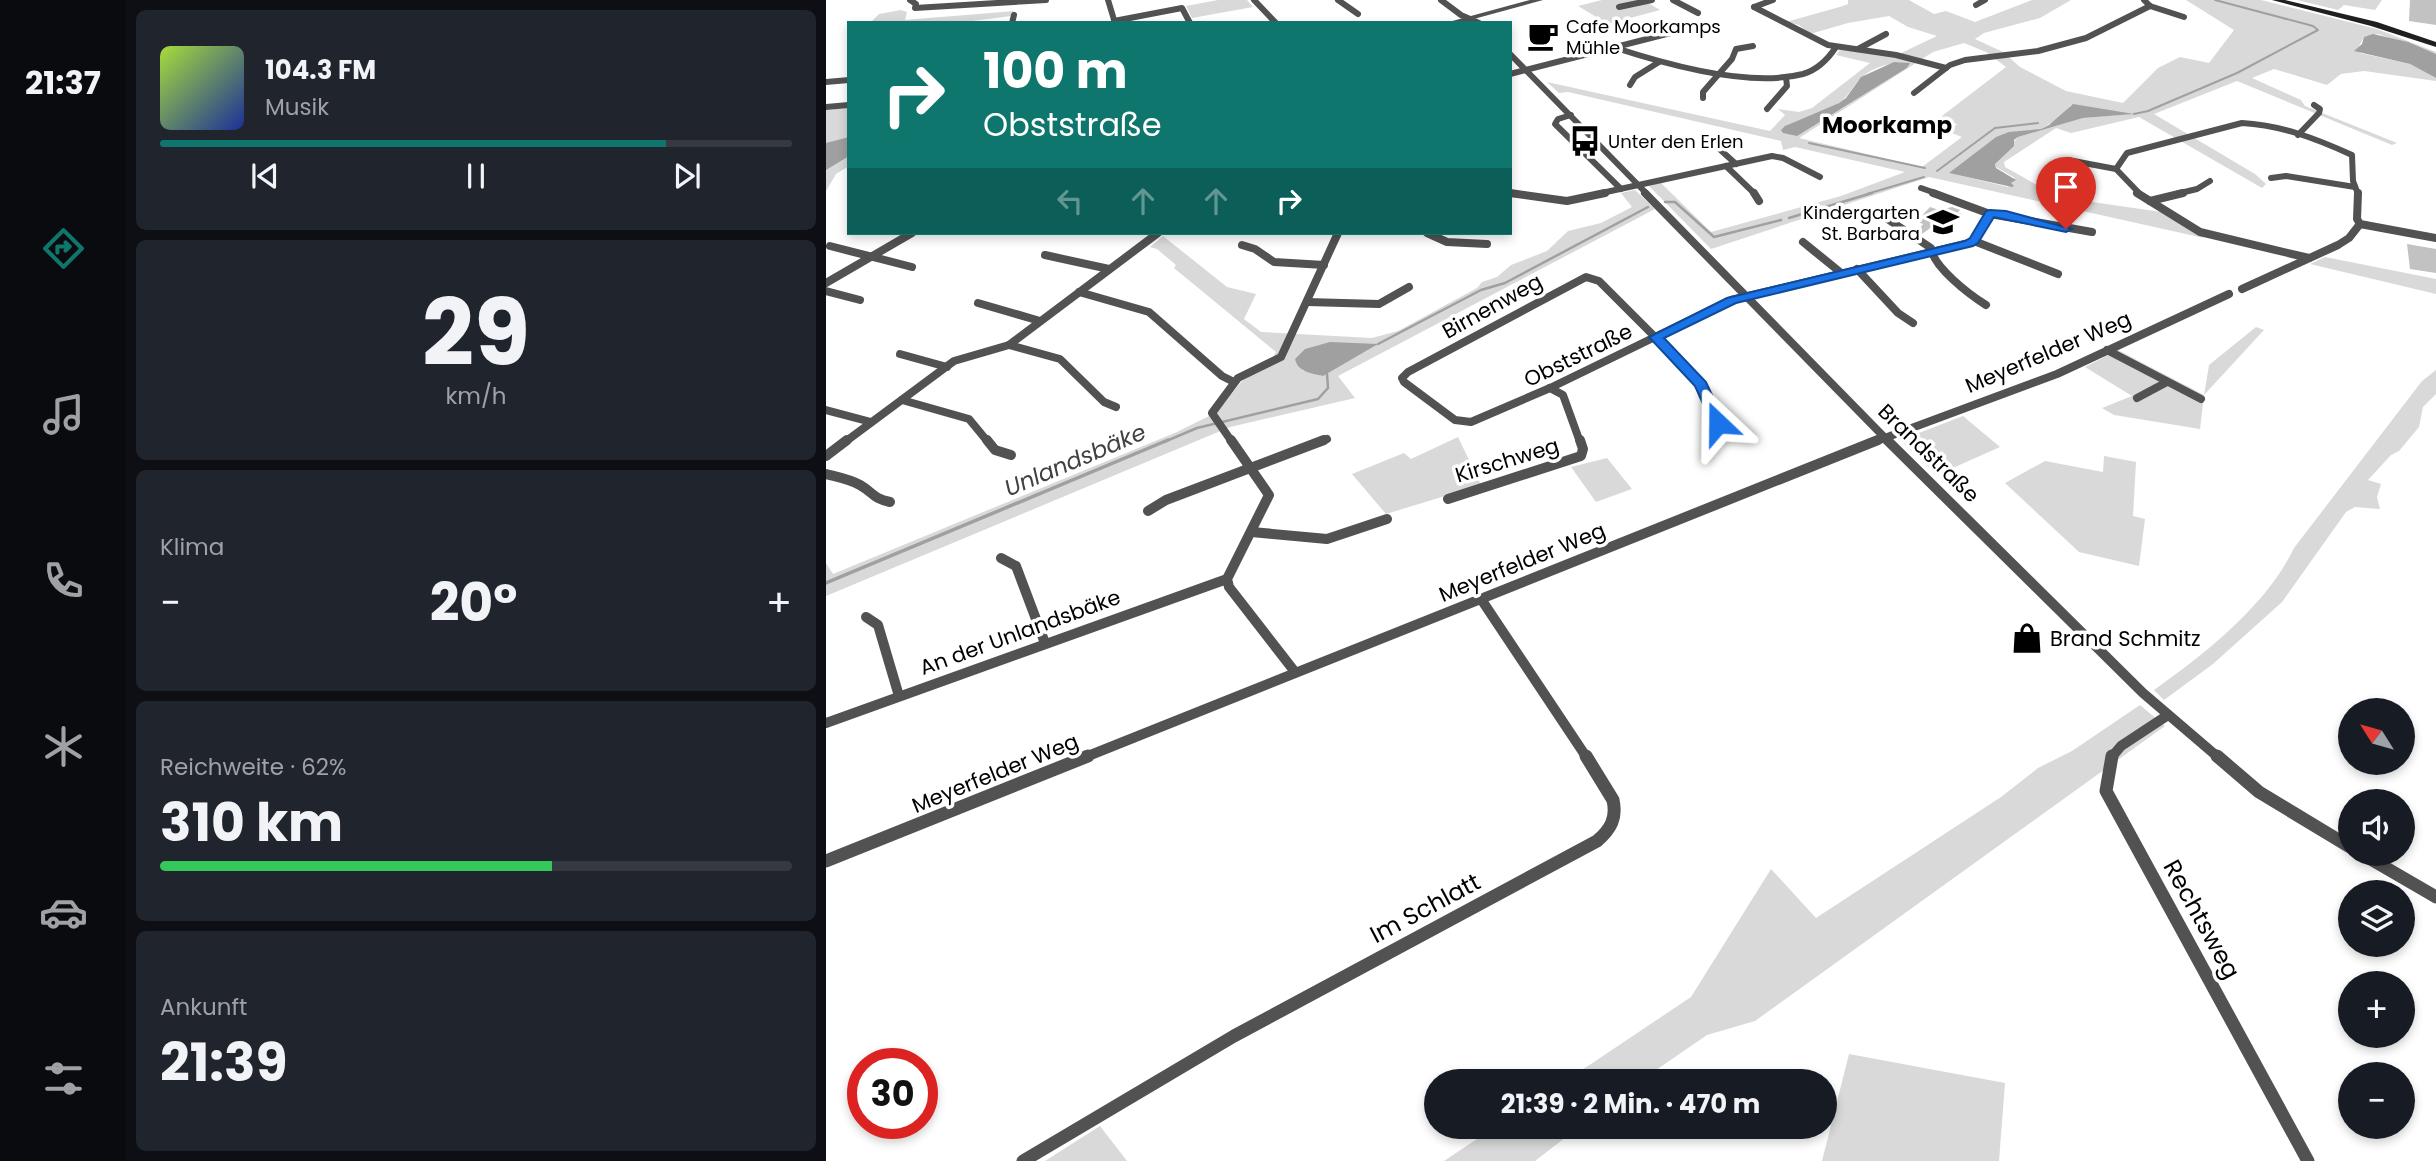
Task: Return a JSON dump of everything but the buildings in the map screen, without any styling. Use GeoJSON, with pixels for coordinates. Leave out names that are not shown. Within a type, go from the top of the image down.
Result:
{"type":"FeatureCollection","features":[{"type":"Feature","properties":{"kind":"main road"},"geometry":{"type":"LineString","coordinates":[[2276,0],[2374,24],[2436,45]]}},
{"type":"Feature","properties":{"kind":"street"},"geometry":{"type":"LineString","coordinates":[[910,0],[916,4],[915,8],[1046,0]]}},
{"type":"Feature","properties":{"kind":"street"},"geometry":{"type":"LineString","coordinates":[[1108,0],[1115,21]]}},
{"type":"Feature","properties":{"kind":"street"},"geometry":{"type":"LineString","coordinates":[[1254,0],[1274,21]]}},
{"type":"Feature","properties":{"kind":"street"},"geometry":{"type":"LineString","coordinates":[[1338,0],[1358,14]]}},
{"type":"Feature","properties":{"kind":"street"},"geometry":{"type":"LineString","coordinates":[[1441,0],[1461,15],[1476,21]]}},
{"type":"Feature","properties":{"kind":"street"},"geometry":{"type":"LineString","coordinates":[[1458,21],[1539,0]]}},
{"type":"Feature","properties":{"kind":"street"},"geometry":{"type":"LineString","coordinates":[[1619,7],[1652,0]]}},
{"type":"Feature","properties":{"kind":"street"},"geometry":{"type":"LineString","coordinates":[[1673,0],[1698,13]]}},
{"type":"Feature","properties":{"kind":"street"},"geometry":{"type":"LineString","coordinates":[[1773,0],[1754,7],[1836,47],[1896,55],[1946,68]]}},
{"type":"Feature","properties":{"kind":"street"},"geometry":{"type":"LineString","coordinates":[[1976,5],[1985,0]]}},
{"type":"Feature","properties":{"kind":"street"},"geometry":{"type":"LineString","coordinates":[[2144,0],[2150,6]]}},
{"type":"Feature","properties":{"kind":"street"},"geometry":{"type":"LineString","coordinates":[[1914,93],[1946,68],[1983,56],[2038,51],[2086,38],[2150,6],[2164,8],[2184,17]]}},
{"type":"Feature","properties":{"kind":"street"},"geometry":{"type":"LineString","coordinates":[[1120,21],[1182,8],[1189,21]]}},
{"type":"Feature","properties":{"kind":"street"},"geometry":{"type":"LineString","coordinates":[[1012,21],[1014,15]]}},
{"type":"Feature","properties":{"kind":"street"},"geometry":{"type":"LineString","coordinates":[[1512,74],[1698,26]]}},
{"type":"Feature","properties":{"kind":"street"},"geometry":{"type":"LineString","coordinates":[[1858,50],[1886,34]]}},
{"type":"Feature","properties":{"kind":"street"},"geometry":{"type":"LineString","coordinates":[[1703,98],[1703,92],[1732,59],[1736,49],[1753,46]]}},
{"type":"Feature","properties":{"kind":"street"},"geometry":{"type":"LineString","coordinates":[[1616,48],[1659,62],[1719,72],[1786,77],[1808,72],[1828,58],[1836,47]]}},
{"type":"Feature","properties":{"kind":"street","name":"Brandstraße"},"geometry":{"type":"LineString","coordinates":[[1512,56],[1885,439],[1991,539],[2168,715],[2259,792],[2338,840]]}},
{"type":"Feature","properties":{"kind":"street"},"geometry":{"type":"LineString","coordinates":[[1630,85],[1635,77],[1659,62]]}},
{"type":"Feature","properties":{"kind":"street"},"geometry":{"type":"LineString","coordinates":[[1767,109],[1787,86],[1786,77]]}},
{"type":"Feature","properties":{"kind":"street"},"geometry":{"type":"LineString","coordinates":[[826,82],[847,80]]}},
{"type":"Feature","properties":{"kind":"street"},"geometry":{"type":"LineString","coordinates":[[826,107],[847,105]]}},
{"type":"Feature","properties":{"kind":"street"},"geometry":{"type":"LineString","coordinates":[[2298,135],[2319,113],[2320,109],[2314,105]]}},
{"type":"Feature","properties":{"kind":"street"},"geometry":{"type":"LineString","coordinates":[[1571,114],[1558,118],[1555,124],[1621,189]]}},
{"type":"Feature","properties":{"kind":"street"},"geometry":{"type":"LineString","coordinates":[[2116,169],[2127,153],[2242,123],[2298,135],[2352,155],[2355,187],[2358,191],[2357,219],[2360,224],[2436,238]]}},
{"type":"Feature","properties":{"kind":"street"},"geometry":{"type":"LineString","coordinates":[[1712,138],[1716,146],[1736,164]]}},
{"type":"Feature","properties":{"kind":"street"},"geometry":{"type":"LineString","coordinates":[[1512,193],[1560,202],[1778,156],[1820,177]]}},
{"type":"Feature","properties":{"kind":"street"},"geometry":{"type":"LineString","coordinates":[[2068,160],[2116,169],[2129,187],[2207,235],[2309,258]]}},
{"type":"Feature","properties":{"kind":"street"},"geometry":{"type":"LineString","coordinates":[[1726,166],[1753,191],[1759,201]]}},
{"type":"Feature","properties":{"kind":"street"},"geometry":{"type":"LineString","coordinates":[[2271,177],[2286,176],[2355,187]]}},
{"type":"Feature","properties":{"kind":"street"},"geometry":{"type":"LineString","coordinates":[[2150,201],[2197,189],[2210,181]]}},
{"type":"Feature","properties":{"kind":"street"},"geometry":{"type":"LineString","coordinates":[[1921,188],[1990,214],[2092,232]]}},
{"type":"Feature","properties":{"kind":"street"},"geometry":{"type":"LineString","coordinates":[[1990,214],[1974,241],[2058,274]]}},
{"type":"Feature","properties":{"kind":"street"},"geometry":{"type":"LineString","coordinates":[[1883,216],[1931,248],[1930,253],[1970,295],[1986,306]]}},
{"type":"Feature","properties":{"kind":"street"},"geometry":{"type":"LineString","coordinates":[[2242,289],[2338,245],[2349,238],[2360,224]]}},
{"type":"Feature","properties":{"kind":"street"},"geometry":{"type":"LineString","coordinates":[[826,283],[909,235]]}},
{"type":"Feature","properties":{"kind":"street"},"geometry":{"type":"LineString","coordinates":[[826,456],[962,357],[1009,345],[1155,235]]}},
{"type":"Feature","properties":{"kind":"street"},"geometry":{"type":"LineString","coordinates":[[1295,672],[1229,586],[1227,579],[1269,495],[1213,416],[1213,410],[1234,382],[1281,357],[1337,235]]}},
{"type":"Feature","properties":{"kind":"street"},"geometry":{"type":"LineString","coordinates":[[1430,235],[1470,244],[1487,244]]}},
{"type":"Feature","properties":{"kind":"street","name":"Obststraße"},"geometry":{"type":"LineString","coordinates":[[1462,422],[1486,418],[1731,300],[1974,241]]}},
{"type":"Feature","properties":{"kind":"street"},"geometry":{"type":"LineString","coordinates":[[1803,242],[1840,272]]}},
{"type":"Feature","properties":{"kind":"street"},"geometry":{"type":"LineString","coordinates":[[830,246],[912,267]]}},
{"type":"Feature","properties":{"kind":"street"},"geometry":{"type":"LineString","coordinates":[[1242,246],[1255,249],[1274,262],[1324,265]]}},
{"type":"Feature","properties":{"kind":"street"},"geometry":{"type":"LineString","coordinates":[[1045,255],[1109,269]]}},
{"type":"Feature","properties":{"kind":"street"},"geometry":{"type":"LineString","coordinates":[[1857,269],[1898,313],[1913,323]]}},
{"type":"Feature","properties":{"kind":"street","name":"Birnenweg"},"geometry":{"type":"LineString","coordinates":[[1462,422],[1404,382],[1402,377],[1576,279],[1586,277],[1599,281],[1656,337]]}},
{"type":"Feature","properties":{"kind":"street"},"geometry":{"type":"LineString","coordinates":[[1307,302],[1379,304],[1409,287]]}},
{"type":"Feature","properties":{"kind":"street"},"geometry":{"type":"LineString","coordinates":[[826,291],[860,300]]}},
{"type":"Feature","properties":{"kind":"street"},"geometry":{"type":"LineString","coordinates":[[1079,292],[1149,312],[1222,376],[1234,382]]}},
{"type":"Feature","properties":{"kind":"street","name":"Meyerfelder Weg"},"geometry":{"type":"LineString","coordinates":[[826,861],[1295,672],[1885,439],[2057,374],[2229,294]]}},
{"type":"Feature","properties":{"kind":"street"},"geometry":{"type":"LineString","coordinates":[[978,303],[1040,321]]}},
{"type":"Feature","properties":{"kind":"street"},"geometry":{"type":"LineString","coordinates":[[1656,337],[1701,385],[1718,423],[1715,434]]}},
{"type":"Feature","properties":{"kind":"street"},"geometry":{"type":"LineString","coordinates":[[1009,345],[1060,359],[1104,402],[1116,407]]}},
{"type":"Feature","properties":{"kind":"street"},"geometry":{"type":"LineString","coordinates":[[2107,350],[2201,399]]}},
{"type":"Feature","properties":{"kind":"street"},"geometry":{"type":"LineString","coordinates":[[901,354],[947,367]]}},
{"type":"Feature","properties":{"kind":"street"},"geometry":{"type":"LineString","coordinates":[[2137,398],[2168,382]]}},
{"type":"Feature","properties":{"kind":"street","name":"Kirschweg"},"geometry":{"type":"LineString","coordinates":[[1448,499],[1581,456],[1583,449],[1566,401],[1563,395],[1550,388]]}},
{"type":"Feature","properties":{"kind":"street"},"geometry":{"type":"LineString","coordinates":[[902,400],[969,419],[995,450],[1011,455]]}},
{"type":"Feature","properties":{"kind":"street"},"geometry":{"type":"LineString","coordinates":[[826,410],[871,422]]}},
{"type":"Feature","properties":{"kind":"street"},"geometry":{"type":"LineString","coordinates":[[1148,511],[1166,500],[1327,439]]}},
{"type":"Feature","properties":{"kind":"street"},"geometry":{"type":"LineString","coordinates":[[826,474],[861,485],[870,490],[874,498],[890,502]]}},
{"type":"Feature","properties":{"kind":"street"},"geometry":{"type":"LineString","coordinates":[[1252,532],[1326,539],[1387,519]]}},
{"type":"Feature","properties":{"kind":"street"},"geometry":{"type":"LineString","coordinates":[[1001,558],[1016,566],[1045,643]]}},
{"type":"Feature","properties":{"kind":"street","name":"An der Unlandsbäke"},"geometry":{"type":"LineString","coordinates":[[826,723],[1227,579]]}},
{"type":"Feature","properties":{"kind":"street","name":"Im Schlatt"},"geometry":{"type":"LineString","coordinates":[[1023,1161],[1163,1076],[1591,845],[1612,828],[1616,809],[1613,800],[1573,735],[1481,599]]}},
{"type":"Feature","properties":{"kind":"street"},"geometry":{"type":"LineString","coordinates":[[866,617],[878,625],[899,696]]}},
{"type":"Feature","properties":{"kind":"street","name":"Rechtsweg"},"geometry":{"type":"LineString","coordinates":[[2168,715],[2121,746],[2111,757],[2106,791],[2308,1161]]}},
{"type":"Feature","properties":{"kind":"street"},"geometry":{"type":"LineString","coordinates":[[2383,866],[2436,897]]}},
{"type":"Feature","properties":{"kind":"shaded area"},"geometry":{"type":"Polygon","coordinates":[[[1218,0],[1247,0],[1253,7],[1192,18],[1186,6],[1218,0]]]}},
{"type":"Feature","properties":{"kind":"shaded area"},"geometry":{"type":"Polygon","coordinates":[[[1602,0],[1643,0],[1660,10],[1608,24],[1578,6],[1602,0]]]}},
{"type":"Feature","properties":{"kind":"shaded area"},"geometry":{"type":"Polygon","coordinates":[[[1848,0],[1909,0],[1934,14],[1946,11],[1975,22],[2032,0],[2071,0],[2040,18],[1984,33],[1975,39],[2003,52],[2020,67],[2066,91],[2123,103],[2158,68],[2180,57],[2209,63],[2234,30],[2186,0],[2261,0],[2377,29],[2436,54],[2378,34],[2364,37],[2359,46],[2360,53],[2410,64],[2436,78],[2436,81],[2364,71],[2341,74],[2327,85],[2274,69],[2252,78],[2301,100],[2305,106],[2397,143],[2392,145],[2237,81],[2154,114],[2255,174],[2266,184],[2262,188],[2139,117],[2071,133],[2056,128],[2004,162],[2005,167],[2046,190],[2079,200],[2161,212],[2204,238],[1929,177],[1711,249],[1649,186],[1661,183],[1711,232],[1841,196],[1905,172],[1795,147],[1783,150],[1781,141],[1568,92],[1559,93],[1547,82],[1770,131],[1785,115],[1778,109],[1799,112],[1812,108],[1870,63],[1836,55],[1840,50],[1899,54],[1937,36],[1908,27],[1889,16],[1848,23],[1810,34],[1799,25],[1786,22],[1848,4],[1848,0]],[[1964,43],[1933,52],[1799,138],[1922,167],[1962,137],[1949,132],[1957,124],[1938,119],[2006,67],[1986,52],[1964,43]],[[1900,62],[1872,70],[1862,77],[1839,103],[1785,126],[1841,109],[1907,68],[1900,62]],[[2071,105],[2058,119],[2041,129],[1996,137],[1950,173],[2008,187],[2015,178],[1995,164],[2018,137],[2083,118],[2130,114],[2071,105]]]}},
{"type":"Feature","properties":{"kind":"shaded area"},"geometry":{"type":"Polygon","coordinates":[[[2297,0],[2382,0],[2375,10],[2344,5],[2338,10],[2297,0]]]}},
{"type":"Feature","properties":{"kind":"shaded area"},"geometry":{"type":"Polygon","coordinates":[[[901,10],[907,12],[905,20],[1014,11],[1011,16],[972,21],[872,21],[879,14],[901,10]]]}},
{"type":"Feature","properties":{"kind":"shaded area"},"geometry":{"type":"Polygon","coordinates":[[[2373,34],[2408,42],[2436,54],[2436,78],[2410,64],[2354,51],[2362,44],[2364,37],[2373,34]]]}},
{"type":"Feature","properties":{"kind":"shaded area"},"geometry":{"type":"Polygon","coordinates":[[[1894,62],[1910,63],[1907,68],[1797,136],[1783,133],[1781,130],[1839,103],[1846,98],[1861,77],[1894,62]]]}},
{"type":"Feature","properties":{"kind":"shaded area"},"geometry":{"type":"Polygon","coordinates":[[[2073,104],[2134,114],[2083,118],[2018,137],[2014,140],[2014,146],[1995,164],[1996,168],[2016,180],[2011,183],[2014,186],[2012,187],[1949,173],[1996,137],[2009,132],[2041,129],[2073,104]]]}},
{"type":"Feature","properties":{"kind":"shaded area"},"geometry":{"type":"Polygon","coordinates":[[[847,108],[847,167],[836,174],[826,191],[826,110],[847,108]]]}},
{"type":"Feature","properties":{"kind":"shaded area"},"geometry":{"type":"Polygon","coordinates":[[[847,138],[847,157],[826,170],[826,143],[847,138]]]}},
{"type":"Feature","properties":{"kind":"shaded area"},"geometry":{"type":"Polygon","coordinates":[[[1635,190],[1655,209],[1338,376],[1355,398],[1230,427],[826,596],[826,563],[833,574],[1177,432],[1217,412],[1242,381],[1273,357],[1276,352],[1174,268],[1176,265],[1157,249],[1150,247],[1163,236],[1227,287],[1256,294],[1244,319],[1261,332],[1372,338],[1398,331],[1477,288],[1482,282],[1497,277],[1511,265],[1547,251],[1568,231],[1601,223],[1632,207],[1621,193],[1635,190]],[[1377,344],[1301,370],[1322,376],[1377,344]]]}},
{"type":"Feature","properties":{"kind":"shaded area"},"geometry":{"type":"Polygon","coordinates":[[[2325,257],[2436,279],[2436,294],[2310,264],[2325,257]]]}},
{"type":"Feature","properties":{"kind":"shaded area"},"geometry":{"type":"Polygon","coordinates":[[[2256,327],[2264,330],[2204,395],[2209,365],[2256,327]]]}},
{"type":"Feature","properties":{"kind":"shaded area"},"geometry":{"type":"Polygon","coordinates":[[[1330,342],[1378,344],[1323,376],[1299,367],[1295,359],[1305,349],[1330,342]]]}},
{"type":"Feature","properties":{"kind":"shaded area"},"geometry":{"type":"Polygon","coordinates":[[[2118,350],[2204,395],[2200,429],[2114,415],[2102,408],[2132,396],[2085,367],[2118,350]]]}},
{"type":"Feature","properties":{"kind":"shaded area"},"geometry":{"type":"Polygon","coordinates":[[[2436,370],[2436,394],[2423,407],[2419,427],[2399,451],[2391,455],[2368,480],[2381,484],[2377,497],[2380,509],[2355,507],[2346,512],[2282,602],[2213,664],[2164,700],[2154,690],[2214,644],[2268,589],[2294,548],[2422,381],[2436,370]]]}},
{"type":"Feature","properties":{"kind":"shaded area"},"geometry":{"type":"Polygon","coordinates":[[[1963,416],[2000,447],[1937,475],[1903,443],[1906,438],[1963,416]]]}},
{"type":"Feature","properties":{"kind":"shaded area"},"geometry":{"type":"Polygon","coordinates":[[[1458,437],[1481,485],[1386,514],[1352,474],[1404,453],[1411,459],[1458,437]]]}},
{"type":"Feature","properties":{"kind":"shaded area"},"geometry":{"type":"Polygon","coordinates":[[[2104,456],[2136,462],[2133,516],[2145,519],[2139,566],[2079,552],[2005,483],[2045,461],[2103,472],[2104,456]]]}},
{"type":"Feature","properties":{"kind":"shaded area"},"geometry":{"type":"Polygon","coordinates":[[[1607,458],[1632,489],[1596,502],[1571,467],[1607,458]]]}},
{"type":"Feature","properties":{"kind":"shaded area"},"geometry":{"type":"Polygon","coordinates":[[[2140,705],[2165,726],[1755,1021],[1707,1035],[1657,1069],[1583,1069],[1691,997],[1771,869],[1816,918],[2001,797],[2038,768],[2072,751],[2140,705]]]}},
{"type":"Feature","properties":{"kind":"shaded area"},"geometry":{"type":"Polygon","coordinates":[[[1849,1054],[2005,1083],[1999,1161],[1822,1161],[1828,1139],[1837,1139],[1837,1102],[1849,1054]]]}},
{"type":"Feature","properties":{"kind":"shaded area"},"geometry":{"type":"Polygon","coordinates":[[[1100,1126],[1127,1161],[1045,1161],[1100,1126]]]}},
{"type":"Feature","properties":{"kind":"shaded area"},"geometry":{"type":"Polygon","coordinates":[[[1477,1139],[1563,1139],[1535,1161],[1444,1161],[1477,1139]]]}},
{"type":"Feature","properties":{"kind":"waterway"},"geometry":{"type":"LineString","coordinates":[[2134,114],[2148,111],[2237,73],[2318,30],[2313,26],[2215,0]]}},
{"type":"Feature","properties":{"kind":"waterway"},"geometry":{"type":"LineString","coordinates":[[1937,171],[1995,128],[2038,123]]}},
{"type":"Feature","properties":{"kind":"waterway"},"geometry":{"type":"LineString","coordinates":[[1809,143],[1925,168]]}},
{"type":"Feature","properties":{"kind":"waterway","name":"Unlandsbäke"},"geometry":{"type":"LineString","coordinates":[[1867,194],[1924,177]]}},
{"type":"Feature","properties":{"kind":"waterway","name":"Unlandsbäke"},"geometry":{"type":"LineString","coordinates":[[1789,218],[1872,193]]}},
{"type":"Feature","properties":{"kind":"waterway","name":"Unlandsbäke"},"geometry":{"type":"LineString","coordinates":[[1665,202],[1675,202],[1714,237],[1781,220]]}},
{"type":"Feature","properties":{"kind":"waterway","name":"Unlandsbäke"},"geometry":{"type":"LineString","coordinates":[[1378,344],[1481,290],[1505,283],[1648,207]]}},
{"type":"Feature","properties":{"kind":"waterway","name":"Unlandsbäke"},"geometry":{"type":"LineString","coordinates":[[1164,442],[1197,428],[1318,399],[1328,388],[1327,374]]}},
{"type":"Feature","properties":{"kind":"waterway","name":"Unlandsbäke"},"geometry":{"type":"LineString","coordinates":[[826,583],[1168,440]]}},
{"type":"Feature","properties":{"kind":"place","name":"Cafe Moorkamps Mühle"},"geometry":{"type":"Point","coordinates":[1543,36]}},
{"type":"Feature","properties":{"kind":"place","name":"Unter den Erlen"},"geometry":{"type":"Point","coordinates":[1585,141]}},
{"type":"Feature","properties":{"kind":"place","name":"Kindergarten St. Barbara"},"geometry":{"type":"Point","coordinates":[1943,222]}},
{"type":"Feature","properties":{"kind":"place","name":"Brand Schmitz"},"geometry":{"type":"Point","coordinates":[2027,638]}},
{"type":"Feature","properties":{"kind":"district","name":"Moorkamp"},"geometry":{"type":"Point","coordinates":[1887,125]}},
{"type":"Feature","properties":{"kind":"route"},"geometry":{"type":"LineString","coordinates":[[1718,423],[1696,377],[1656,337],[1731,300],[1969,243],[1974,241],[1990,214],[2006,214],[2066,229]]}}]}
